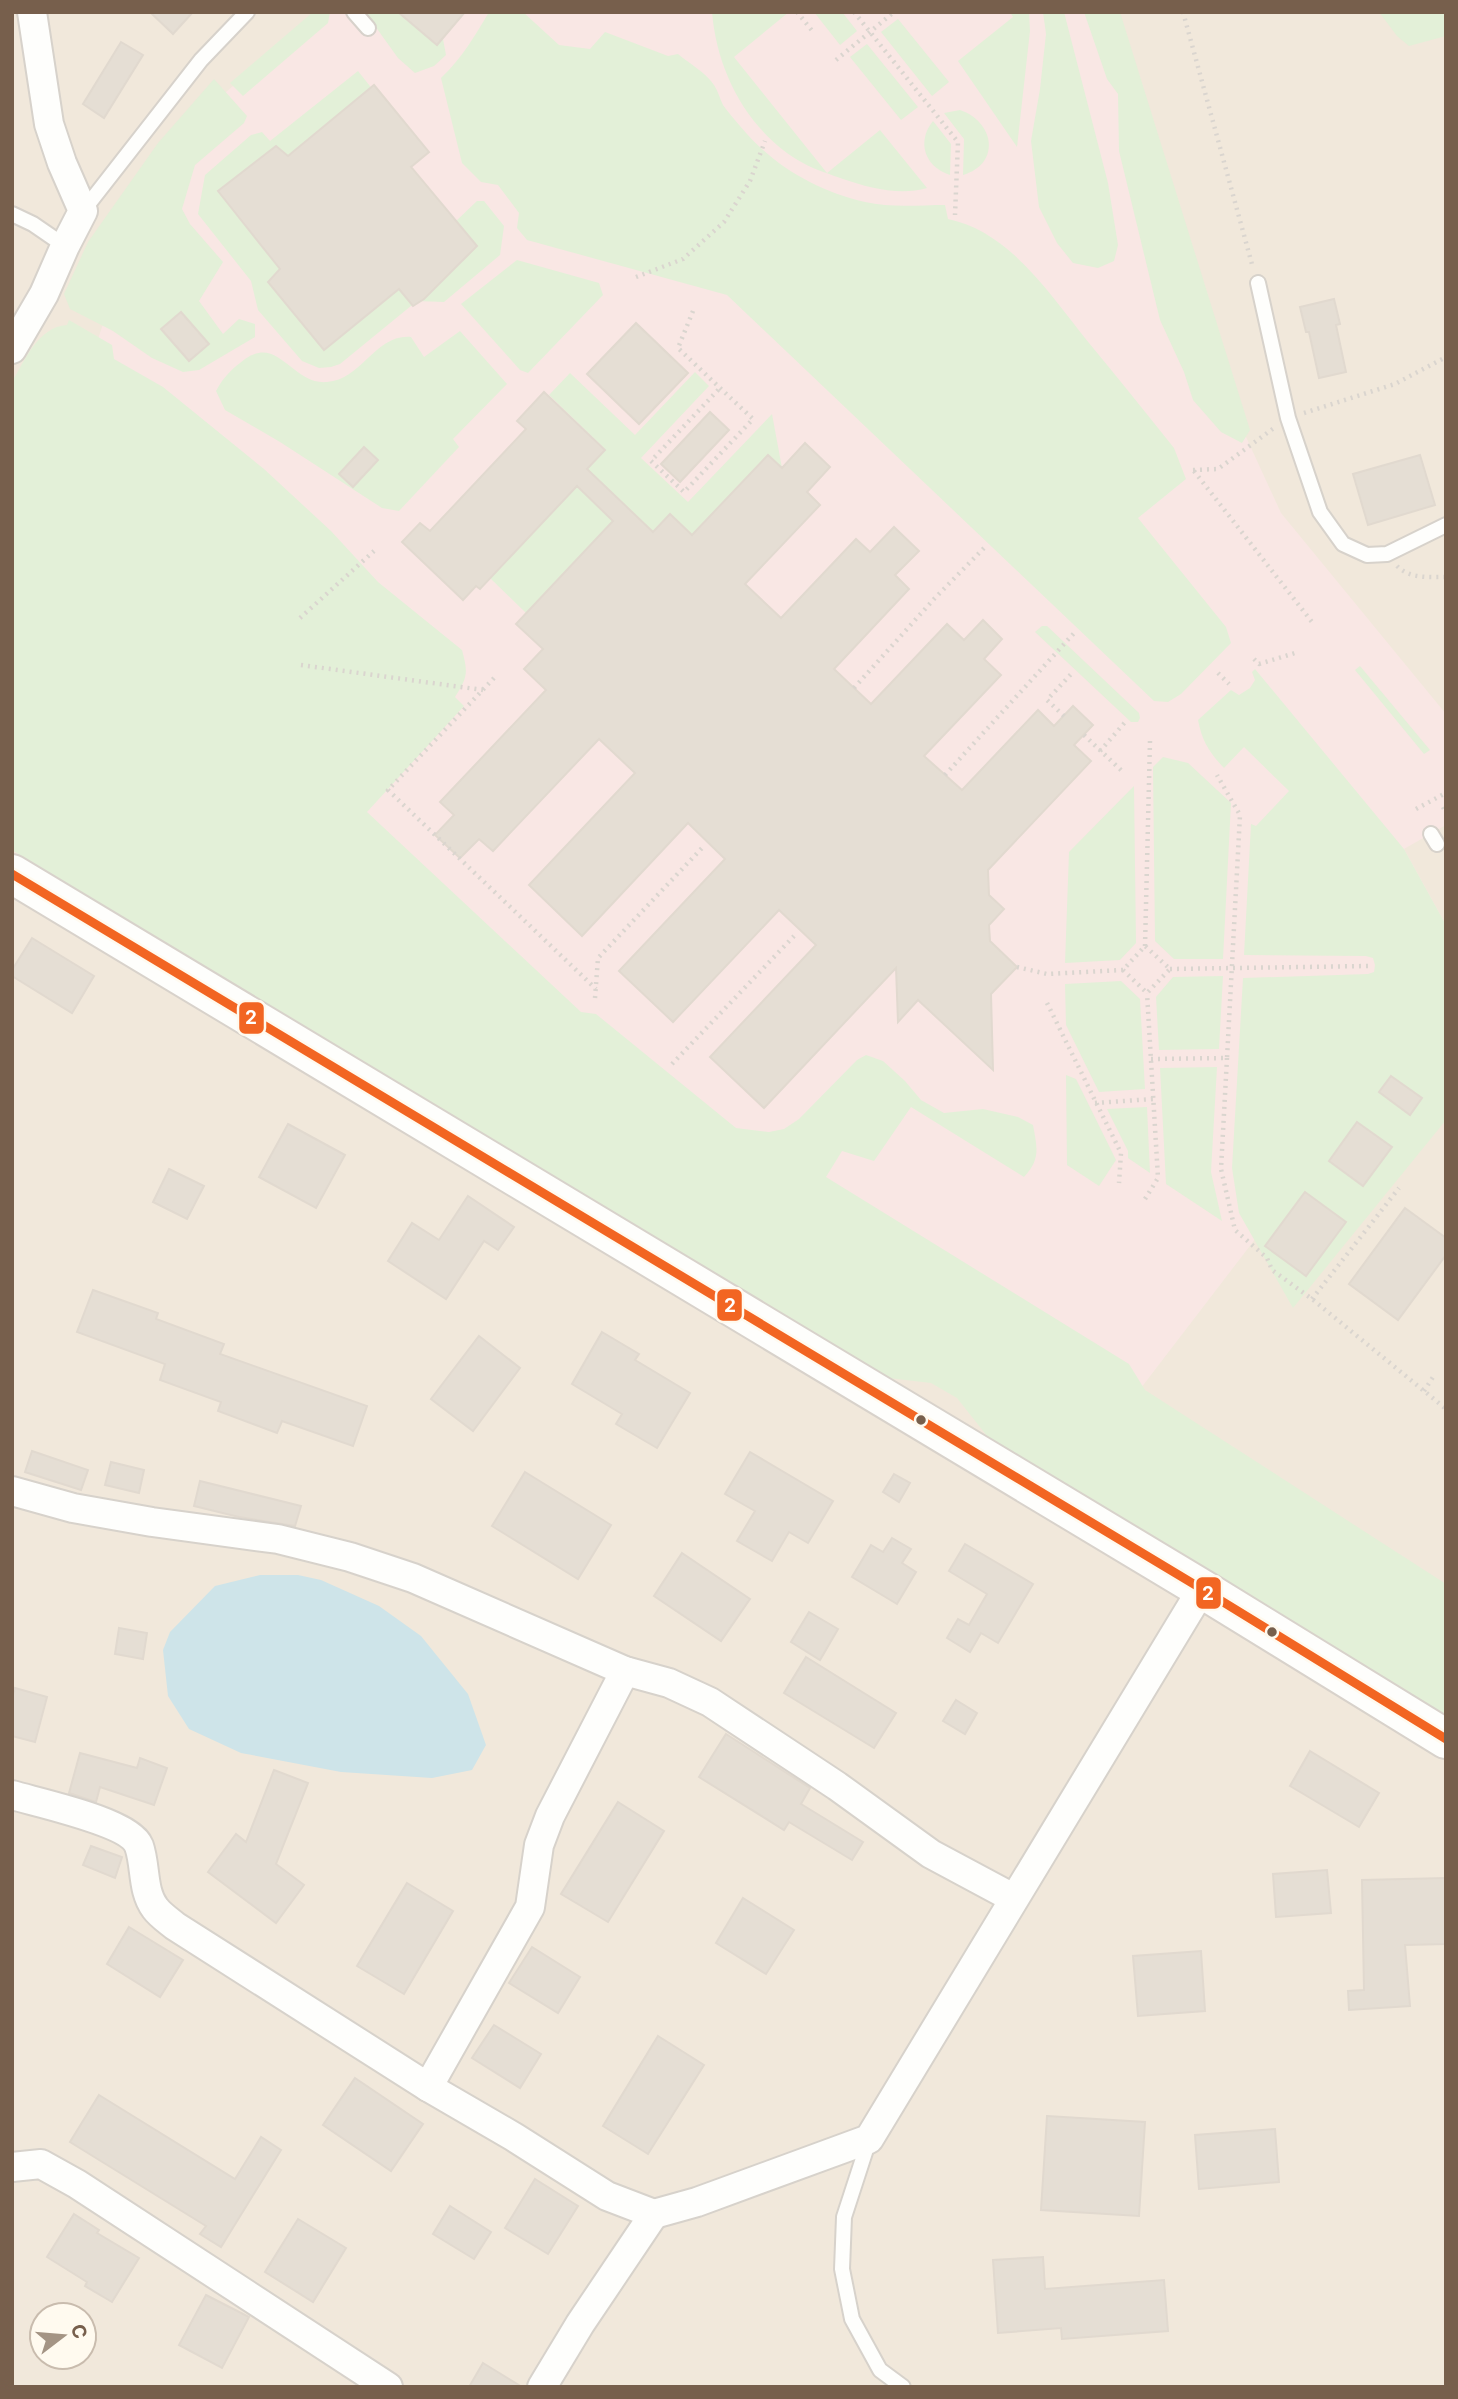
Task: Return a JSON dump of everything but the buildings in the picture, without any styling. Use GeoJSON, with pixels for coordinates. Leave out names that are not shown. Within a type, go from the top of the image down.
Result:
{"type":"FeatureCollection","features":[{"type":"Feature","properties":{"kind":"main road"},"geometry":{"type":"LineString","coordinates":[[12,874],[1202,1589],[1446,1739]]}},
{"type":"Feature","properties":{"kind":"street"},"geometry":{"type":"LineString","coordinates":[[12,349],[44,294],[83,211],[49,124],[32,12]]}},
{"type":"Feature","properties":{"kind":"street"},"geometry":{"type":"LineString","coordinates":[[12,1491],[73,1508],[278,1539],[351,1557],[413,1578],[625,1671],[669,1684],[710,1702],[837,1786],[932,1854],[1013,1898]]}},
{"type":"Feature","properties":{"kind":"street"},"geometry":{"type":"LineString","coordinates":[[12,1795],[110,1824],[128,1832],[139,1844],[147,1890],[155,1908],[175,1926],[428,2088],[514,2137],[607,2196],[654,2214],[697,2202],[869,2139],[1202,1589]]}},
{"type":"Feature","properties":{"kind":"street"},"geometry":{"type":"LineString","coordinates":[[428,2088],[530,1907],[539,1845],[550,1816],[625,1671]]}},
{"type":"Feature","properties":{"kind":"street"},"geometry":{"type":"LineString","coordinates":[[12,2167],[41,2164],[77,2184],[388,2387]]}},
{"type":"Feature","properties":{"kind":"street"},"geometry":{"type":"LineString","coordinates":[[542,2387],[654,2214]]}},
{"type":"Feature","properties":{"kind":"lane"},"geometry":{"type":"LineString","coordinates":[[83,211],[201,60],[247,12]]}},
{"type":"Feature","properties":{"kind":"lane"},"geometry":{"type":"LineString","coordinates":[[354,12],[368,28]]}},
{"type":"Feature","properties":{"kind":"lane"},"geometry":{"type":"LineString","coordinates":[[12,214],[33,224],[65,246]]}},
{"type":"Feature","properties":{"kind":"lane"},"geometry":{"type":"LineString","coordinates":[[1258,283],[1288,418],[1320,512],[1343,544],[1367,555],[1387,554],[1446,525]]}},
{"type":"Feature","properties":{"kind":"lane"},"geometry":{"type":"LineString","coordinates":[[869,2139],[844,2217],[842,2269],[852,2319],[880,2370],[903,2387]]}},
{"type":"Feature","properties":{"kind":"path"},"geometry":{"type":"LineString","coordinates":[[797,12],[814,33]]}},
{"type":"Feature","properties":{"kind":"path"},"geometry":{"type":"LineString","coordinates":[[854,12],[958,142],[956,215]]}},
{"type":"Feature","properties":{"kind":"path"},"geometry":{"type":"LineString","coordinates":[[836,60],[894,12]]}},
{"type":"Feature","properties":{"kind":"path"},"geometry":{"type":"LineString","coordinates":[[1183,12],[1258,283]]}},
{"type":"Feature","properties":{"kind":"path"},"geometry":{"type":"LineString","coordinates":[[636,277],[683,259],[724,222],[750,181],[765,141]]}},
{"type":"Feature","properties":{"kind":"path"},"geometry":{"type":"LineString","coordinates":[[693,311],[678,348],[753,419],[684,492],[651,461],[720,388]]}},
{"type":"Feature","properties":{"kind":"path"},"geometry":{"type":"LineString","coordinates":[[1395,384],[1446,357]]}},
{"type":"Feature","properties":{"kind":"path"},"geometry":{"type":"LineString","coordinates":[[1218,469],[1193,470],[1312,622]]}},
{"type":"Feature","properties":{"kind":"path"},"geometry":{"type":"LineString","coordinates":[[854,688],[986,546]]}},
{"type":"Feature","properties":{"kind":"path"},"geometry":{"type":"LineString","coordinates":[[300,618],[374,551]]}},
{"type":"Feature","properties":{"kind":"path"},"geometry":{"type":"LineString","coordinates":[[1387,554],[1400,570],[1415,576],[1446,577]]}},
{"type":"Feature","properties":{"kind":"path"},"geometry":{"type":"LineString","coordinates":[[945,775],[1075,632]]}},
{"type":"Feature","properties":{"kind":"path"},"geometry":{"type":"LineString","coordinates":[[1254,659],[1259,664],[1295,653]]}},
{"type":"Feature","properties":{"kind":"path"},"geometry":{"type":"LineString","coordinates":[[301,665],[483,691]]}},
{"type":"Feature","properties":{"kind":"path"},"geometry":{"type":"LineString","coordinates":[[1064,716],[1047,700],[1073,672]]}},
{"type":"Feature","properties":{"kind":"path"},"geometry":{"type":"LineString","coordinates":[[1218,673],[1229,684]]}},
{"type":"Feature","properties":{"kind":"path"},"geometry":{"type":"LineString","coordinates":[[494,678],[388,790],[596,989]]}},
{"type":"Feature","properties":{"kind":"path"},"geometry":{"type":"LineString","coordinates":[[1101,751],[1127,720]]}},
{"type":"Feature","properties":{"kind":"path"},"geometry":{"type":"LineString","coordinates":[[1084,735],[1122,771]]}},
{"type":"Feature","properties":{"kind":"path"},"geometry":{"type":"LineString","coordinates":[[1017,967],[1047,974],[1123,970],[1145,946],[1150,741]]}},
{"type":"Feature","properties":{"kind":"path"},"geometry":{"type":"LineString","coordinates":[[1217,775],[1240,815],[1221,1169],[1235,1230],[1266,1258],[1272,1270],[1312,1299],[1446,1409]]}},
{"type":"Feature","properties":{"kind":"path"},"geometry":{"type":"LineString","coordinates":[[1416,809],[1444,793]]}},
{"type":"Feature","properties":{"kind":"path"},"geometry":{"type":"LineString","coordinates":[[595,998],[598,958],[702,848]]}},
{"type":"Feature","properties":{"kind":"path"},"geometry":{"type":"LineString","coordinates":[[672,1064],[794,936]]}},
{"type":"Feature","properties":{"kind":"path"},"geometry":{"type":"LineString","coordinates":[[1145,946],[1170,969],[1368,966]]}},
{"type":"Feature","properties":{"kind":"path"},"geometry":{"type":"LineString","coordinates":[[1147,993],[1170,969]]}},
{"type":"Feature","properties":{"kind":"path"},"geometry":{"type":"LineString","coordinates":[[1123,970],[1147,993],[1158,1178],[1145,1199]]}},
{"type":"Feature","properties":{"kind":"path"},"geometry":{"type":"LineString","coordinates":[[1046,1003],[1121,1153],[1119,1182]]}},
{"type":"Feature","properties":{"kind":"path"},"geometry":{"type":"LineString","coordinates":[[1151,1059],[1227,1058]]}},
{"type":"Feature","properties":{"kind":"path"},"geometry":{"type":"LineString","coordinates":[[1095,1103],[1153,1100]]}},
{"type":"Feature","properties":{"kind":"path"},"geometry":{"type":"LineString","coordinates":[[1312,1299],[1399,1188]]}},
{"type":"Feature","properties":{"kind":"path"},"geometry":{"type":"LineString","coordinates":[[1424,1391],[1435,1374]]}},
{"type":"Feature","properties":{"kind":"shaded area"},"geometry":{"type":"Polygon","coordinates":[[[12,12],[1446,12],[1446,2387],[12,2387],[12,12]]]}},
{"type":"Feature","properties":{"kind":"shaded area"},"geometry":{"type":"Polygon","coordinates":[[[317,12],[1113,12],[1230,402],[1281,513],[1446,714],[1446,825],[1404,849],[1446,925],[1446,990],[1141,1388],[780,1164],[12,599],[102,327],[201,114],[317,12]]]}},
{"type":"Feature","properties":{"kind":"shaded area"},"geometry":{"type":"Polygon","coordinates":[[[260,1575],[298,1575],[321,1580],[379,1606],[421,1636],[468,1694],[486,1745],[472,1770],[432,1778],[341,1772],[241,1753],[189,1729],[168,1696],[163,1650],[170,1632],[215,1586],[260,1575]]]}},
{"type":"Feature","properties":{"kind":"green space"},"geometry":{"type":"Polygon","coordinates":[[[313,12],[330,12],[328,23],[243,96],[230,83],[313,12]]]}},
{"type":"Feature","properties":{"kind":"green space"},"geometry":{"type":"Polygon","coordinates":[[[365,12],[398,12],[437,45],[443,39],[446,55],[434,66],[415,73],[398,58],[365,12]]]}},
{"type":"Feature","properties":{"kind":"green space"},"geometry":{"type":"Polygon","coordinates":[[[489,12],[523,12],[559,45],[590,49],[605,32],[668,56],[678,54],[710,80],[723,105],[753,140],[766,153],[796,174],[829,191],[865,202],[895,206],[945,205],[948,219],[971,226],[1010,252],[1044,287],[1174,448],[1186,479],[1138,518],[1226,627],[1231,643],[1181,694],[1168,702],[1154,701],[727,295],[527,240],[517,228],[519,213],[498,185],[481,182],[462,163],[441,78],[462,54],[489,12]]]}},
{"type":"Feature","properties":{"kind":"green space"},"geometry":{"type":"Polygon","coordinates":[[[712,12],[789,12],[734,57],[827,173],[880,130],[927,188],[895,191],[863,185],[843,179],[812,168],[784,150],[752,118],[739,99],[721,57],[712,12]]]}},
{"type":"Feature","properties":{"kind":"green space"},"geometry":{"type":"Polygon","coordinates":[[[814,12],[842,12],[857,31],[840,45],[814,12]]]}},
{"type":"Feature","properties":{"kind":"green space"},"geometry":{"type":"Polygon","coordinates":[[[1010,12],[1029,12],[1030,31],[1017,147],[958,61],[1013,17],[1010,12]]]}},
{"type":"Feature","properties":{"kind":"green space"},"geometry":{"type":"Polygon","coordinates":[[[1043,12],[1064,12],[1108,183],[1118,245],[1114,261],[1098,268],[1073,263],[1057,243],[1039,207],[1031,141],[1046,34],[1043,12]]]}},
{"type":"Feature","properties":{"kind":"green space"},"geometry":{"type":"Polygon","coordinates":[[[1084,12],[1120,12],[1250,430],[1242,443],[1221,432],[1193,400],[1184,372],[1160,320],[1119,151],[1118,94],[1107,79],[1084,12]]]}},
{"type":"Feature","properties":{"kind":"green space"},"geometry":{"type":"Polygon","coordinates":[[[1379,12],[1446,12],[1446,36],[1409,46],[1397,36],[1379,12]]]}},
{"type":"Feature","properties":{"kind":"green space"},"geometry":{"type":"Polygon","coordinates":[[[898,19],[949,82],[932,96],[881,32],[898,19]]]}},
{"type":"Feature","properties":{"kind":"green space"},"geometry":{"type":"Polygon","coordinates":[[[867,44],[918,107],[901,120],[850,57],[867,44]]]}},
{"type":"Feature","properties":{"kind":"green space"},"geometry":{"type":"Polygon","coordinates":[[[358,71],[423,153],[408,167],[455,222],[477,201],[484,201],[504,226],[500,255],[444,302],[417,301],[340,364],[319,368],[302,361],[258,310],[251,281],[198,214],[205,175],[251,135],[262,132],[270,141],[358,71]]]}},
{"type":"Feature","properties":{"kind":"green space"},"geometry":{"type":"Polygon","coordinates":[[[214,79],[247,116],[244,123],[195,165],[182,209],[190,224],[223,262],[199,301],[223,334],[239,319],[255,324],[255,337],[199,370],[183,372],[152,358],[113,331],[70,309],[64,294],[88,242],[158,143],[214,79]]]}},
{"type":"Feature","properties":{"kind":"green space"},"geometry":{"type":"Polygon","coordinates":[[[960,110],[981,124],[989,143],[983,162],[975,170],[963,175],[964,139],[944,113],[960,110]]]}},
{"type":"Feature","properties":{"kind":"green space"},"geometry":{"type":"Polygon","coordinates":[[[933,121],[951,144],[950,175],[934,166],[926,153],[925,137],[933,121]]]}},
{"type":"Feature","properties":{"kind":"green space"},"geometry":{"type":"Polygon","coordinates":[[[517,260],[599,283],[603,295],[528,373],[520,370],[461,304],[517,260]]]}},
{"type":"Feature","properties":{"kind":"green space"},"geometry":{"type":"Polygon","coordinates":[[[69,320],[112,345],[114,359],[163,387],[264,469],[331,531],[378,582],[462,650],[466,674],[455,697],[464,706],[367,812],[581,1012],[596,1014],[736,1128],[769,1132],[784,1129],[799,1119],[857,1060],[866,1055],[883,1061],[921,1100],[944,1113],[983,1109],[1018,1117],[1033,1125],[1035,1158],[1024,1177],[911,1107],[874,1161],[842,1151],[826,1177],[1129,1364],[1145,1390],[1446,1584],[1446,1720],[995,1446],[957,1398],[931,1383],[880,1377],[12,850],[12,382],[40,338],[57,327],[67,325],[69,320]]]}},
{"type":"Feature","properties":{"kind":"green space"},"geometry":{"type":"Polygon","coordinates":[[[460,331],[507,384],[453,439],[459,447],[399,511],[382,508],[225,410],[216,391],[232,370],[257,353],[277,357],[304,376],[327,382],[350,374],[378,349],[398,338],[411,337],[424,357],[460,331]]]}},
{"type":"Feature","properties":{"kind":"green space"},"geometry":{"type":"Polygon","coordinates":[[[695,372],[709,386],[641,458],[688,502],[772,414],[782,468],[768,455],[676,553],[680,523],[670,514],[653,532],[587,469],[605,449],[549,395],[570,373],[635,435],[695,372]]]}},
{"type":"Feature","properties":{"kind":"green space"},"geometry":{"type":"Polygon","coordinates":[[[577,486],[613,521],[526,613],[490,578],[577,486]]]}},
{"type":"Feature","properties":{"kind":"green space"},"geometry":{"type":"Polygon","coordinates":[[[1042,626],[1047,626],[1139,713],[1138,722],[1131,722],[1035,632],[1042,626]]]}},
{"type":"Feature","properties":{"kind":"green space"},"geometry":{"type":"Polygon","coordinates":[[[1360,666],[1430,750],[1424,754],[1355,670],[1360,666]]]}},
{"type":"Feature","properties":{"kind":"green space"},"geometry":{"type":"Polygon","coordinates":[[[1255,669],[1404,849],[1446,925],[1446,1120],[1293,1308],[1239,1213],[1232,1168],[1243,978],[1368,974],[1374,972],[1375,965],[1373,958],[1366,956],[1244,955],[1251,824],[1256,826],[1289,791],[1244,747],[1224,768],[1207,746],[1198,720],[1231,690],[1239,695],[1250,688],[1255,680],[1252,672],[1255,669]]]}},
{"type":"Feature","properties":{"kind":"green space"},"geometry":{"type":"Polygon","coordinates":[[[1163,757],[1188,763],[1231,803],[1223,959],[1174,959],[1155,941],[1153,767],[1163,757]]]}},
{"type":"Feature","properties":{"kind":"green space"},"geometry":{"type":"Polygon","coordinates":[[[1134,786],[1136,943],[1120,960],[1065,963],[1069,852],[1134,786]]]}},
{"type":"Feature","properties":{"kind":"green space"},"geometry":{"type":"Polygon","coordinates":[[[1223,976],[1219,1049],[1159,1050],[1156,997],[1173,977],[1223,976]]]}},
{"type":"Feature","properties":{"kind":"green space"},"geometry":{"type":"Polygon","coordinates":[[[1121,981],[1140,999],[1145,1089],[1099,1092],[1066,1025],[1065,984],[1121,981]]]}},
{"type":"Feature","properties":{"kind":"green space"},"geometry":{"type":"Polygon","coordinates":[[[1217,1067],[1211,1172],[1222,1221],[1166,1184],[1160,1068],[1217,1067]]]}},
{"type":"Feature","properties":{"kind":"green space"},"geometry":{"type":"Polygon","coordinates":[[[1066,1075],[1076,1079],[1116,1160],[1099,1186],[1067,1165],[1066,1075]]]}},
{"type":"Feature","properties":{"kind":"green space"},"geometry":{"type":"Polygon","coordinates":[[[1147,1107],[1150,1173],[1128,1158],[1128,1151],[1107,1109],[1147,1107]]]}},
{"type":"Feature","properties":{"kind":"transit line","name":"2"},"geometry":{"type":"LineString","coordinates":[[12,874],[1202,1589],[1446,1739]]}}]}
